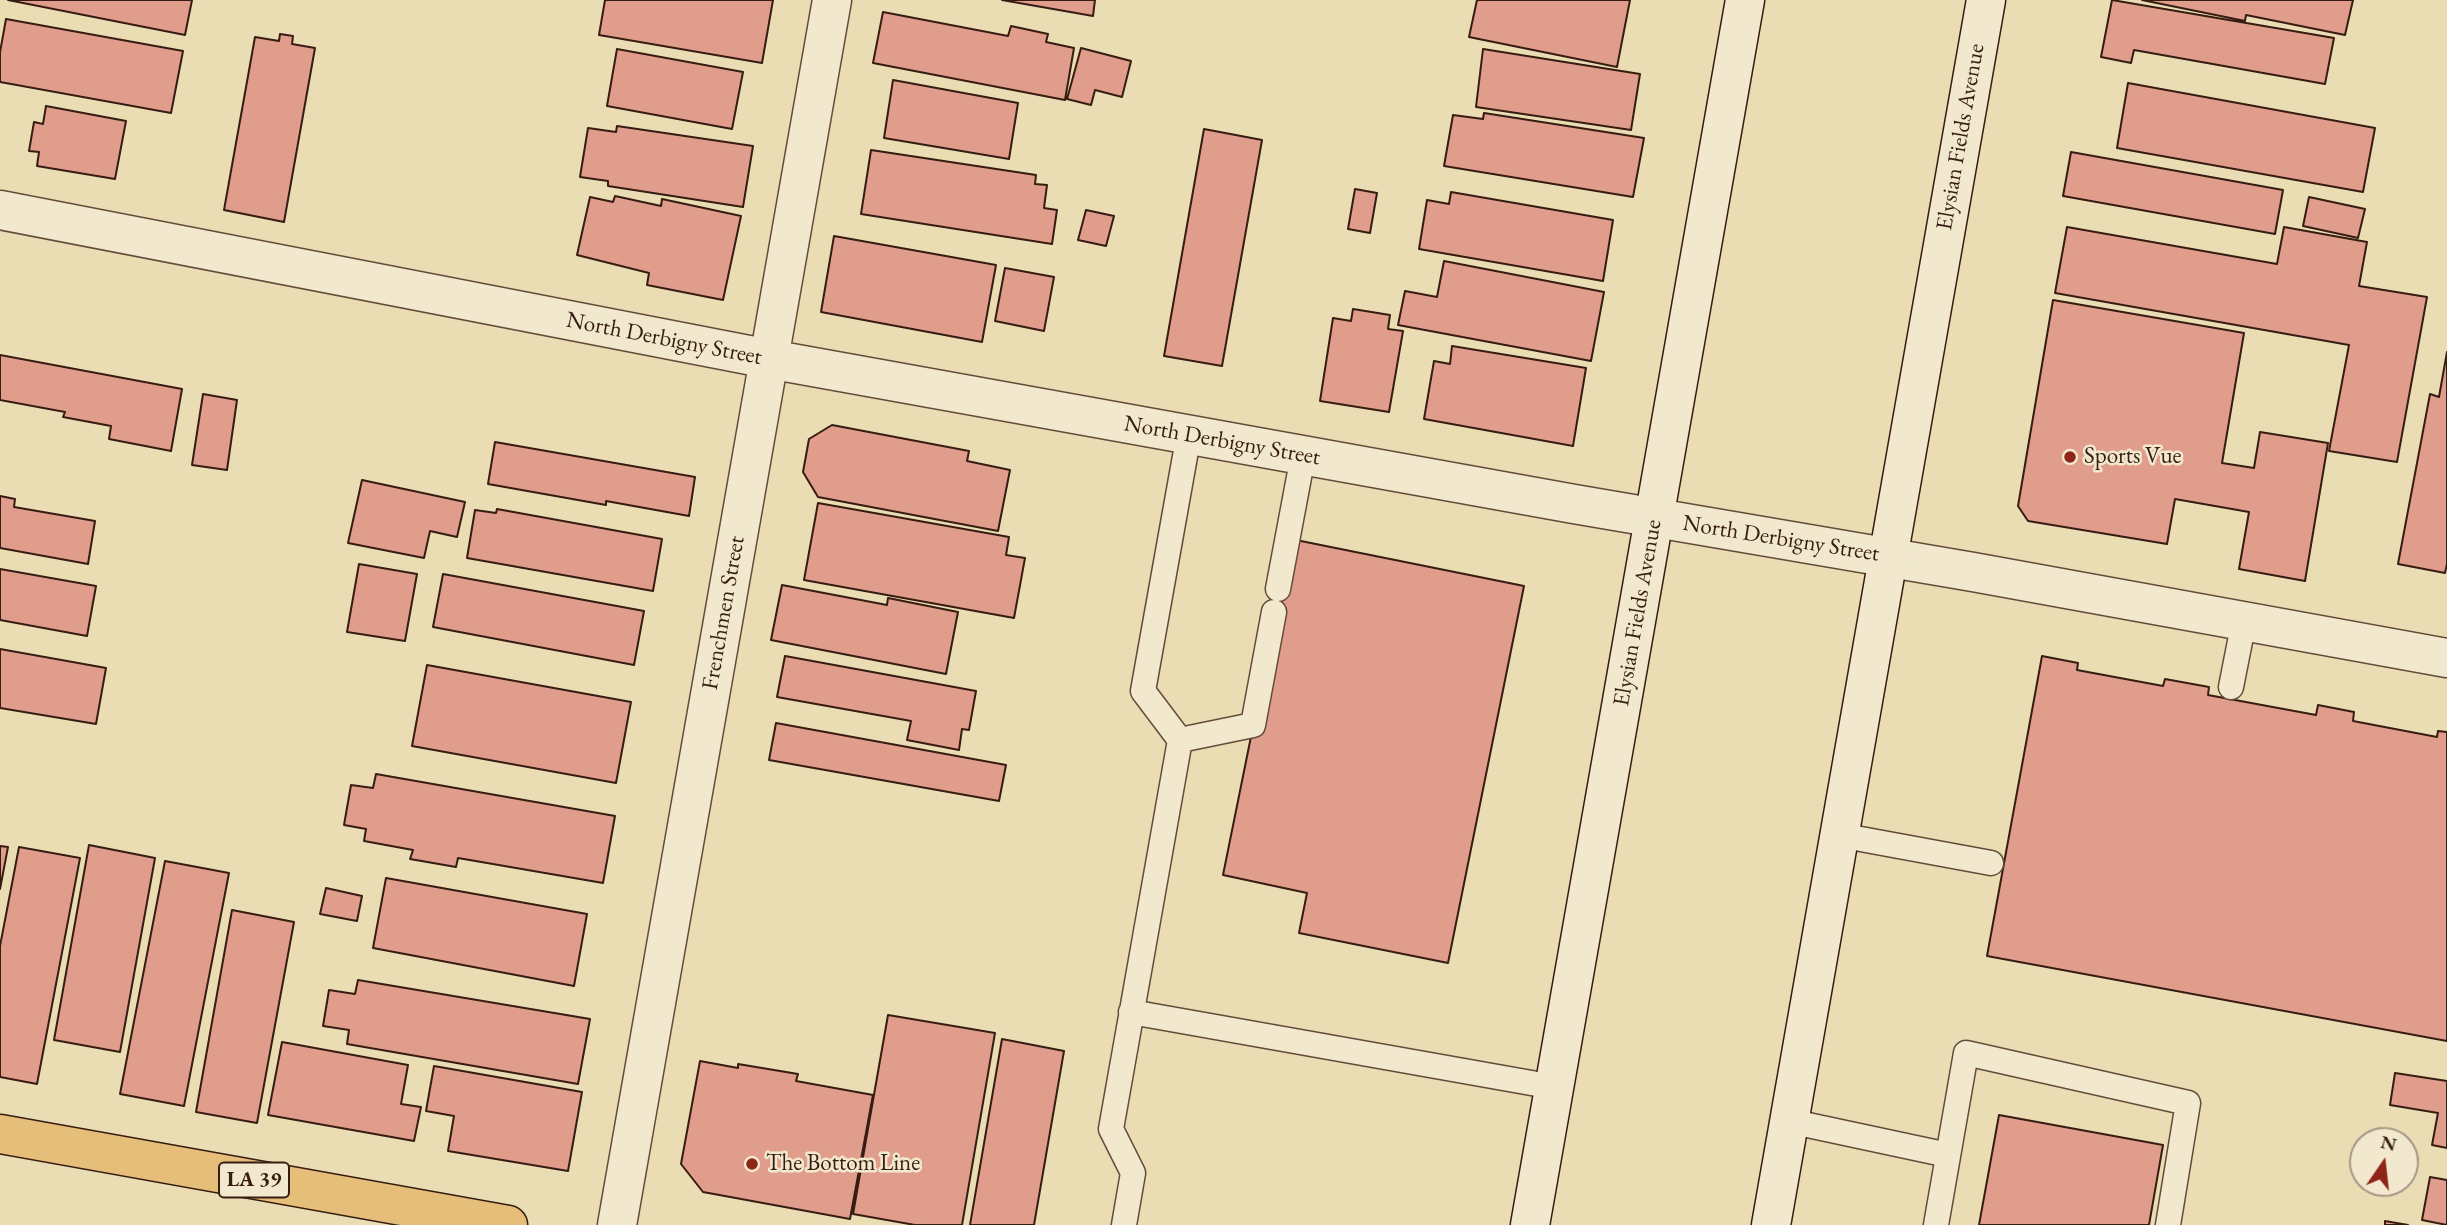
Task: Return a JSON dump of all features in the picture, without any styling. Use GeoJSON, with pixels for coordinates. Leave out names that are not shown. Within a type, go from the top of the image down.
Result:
{"type":"FeatureCollection","features":[{"type":"Feature","properties":{"kind":"main road","name":"LA 39"},"geometry":{"type":"LineString","coordinates":[[0,1135],[508,1225]]}},
{"type":"Feature","properties":{"kind":"street","name":"Frenchmen Street"},"geometry":{"type":"LineString","coordinates":[[617,1225],[832,0]]}},
{"type":"Feature","properties":{"kind":"street","name":"Elysian Fields Avenue"},"geometry":{"type":"LineString","coordinates":[[1530,1225],[1745,0]]}},
{"type":"Feature","properties":{"kind":"street","name":"Elysian Fields Avenue"},"geometry":{"type":"LineString","coordinates":[[1771,1225],[1986,0]]}},
{"type":"Feature","properties":{"kind":"street","name":"North Derbigny Street"},"geometry":{"type":"LineString","coordinates":[[0,210],[769,359],[1303,456],[1887,556],[2447,658]]}},
{"type":"Feature","properties":{"kind":"lane"},"geometry":{"type":"LineString","coordinates":[[1125,1225],[1133,1173],[1111,1129],[1180,740],[1143,691],[1188,434]]}},
{"type":"Feature","properties":{"kind":"lane"},"geometry":{"type":"LineString","coordinates":[[1180,740],[1253,726],[1303,456]]}},
{"type":"Feature","properties":{"kind":"lane"},"geometry":{"type":"LineString","coordinates":[[2231,687],[2244,621]]}},
{"type":"Feature","properties":{"kind":"lane"},"geometry":{"type":"LineString","coordinates":[[1839,835],[1991,863]]}},
{"type":"Feature","properties":{"kind":"lane"},"geometry":{"type":"LineString","coordinates":[[1131,1012],[1554,1087]]}},
{"type":"Feature","properties":{"kind":"lane"},"geometry":{"type":"LineString","coordinates":[[1936,1225],[1966,1054],[2188,1103],[2168,1225]]}},
{"type":"Feature","properties":{"kind":"lane"},"geometry":{"type":"LineString","coordinates":[[1789,1121],[1948,1155]]}},
{"type":"Feature","properties":{"kind":"building"},"geometry":{"type":"Polygon","coordinates":[[[8,0],[192,0],[185,35],[8,0]]]}},
{"type":"Feature","properties":{"kind":"building"},"geometry":{"type":"Polygon","coordinates":[[[605,0],[773,0],[762,63],[599,35],[605,0]]]}},
{"type":"Feature","properties":{"kind":"building"},"geometry":{"type":"Polygon","coordinates":[[[1002,0],[1095,0],[1093,16],[1002,0]]]}},
{"type":"Feature","properties":{"kind":"building"},"geometry":{"type":"Polygon","coordinates":[[[1477,0],[1630,0],[1617,67],[1469,37],[1477,0]]]}},
{"type":"Feature","properties":{"kind":"building"},"geometry":{"type":"Polygon","coordinates":[[[2112,0],[2334,38],[2325,84],[2134,50],[2131,63],[2101,57],[2112,0]]]}},
{"type":"Feature","properties":{"kind":"building"},"geometry":{"type":"Polygon","coordinates":[[[2142,0],[2353,0],[2345,35],[2246,15],[2245,21],[2142,0]]]}},
{"type":"Feature","properties":{"kind":"building"},"geometry":{"type":"Polygon","coordinates":[[[883,12],[1008,36],[1011,26],[1048,34],[1046,42],[1074,48],[1065,100],[873,63],[883,12]]]}},
{"type":"Feature","properties":{"kind":"building"},"geometry":{"type":"Polygon","coordinates":[[[6,19],[183,51],[171,113],[0,82],[0,52],[6,19]]]}},
{"type":"Feature","properties":{"kind":"building"},"geometry":{"type":"Polygon","coordinates":[[[280,34],[293,36],[292,44],[315,48],[284,222],[224,210],[255,37],[279,41],[280,34]]]}},
{"type":"Feature","properties":{"kind":"building"},"geometry":{"type":"Polygon","coordinates":[[[1081,48],[1131,61],[1122,97],[1095,90],[1091,105],[1067,99],[1081,48]]]}},
{"type":"Feature","properties":{"kind":"building"},"geometry":{"type":"Polygon","coordinates":[[[617,49],[743,72],[732,129],[607,106],[617,49]]]}},
{"type":"Feature","properties":{"kind":"building"},"geometry":{"type":"Polygon","coordinates":[[[1483,49],[1640,74],[1631,130],[1476,107],[1483,49]]]}},
{"type":"Feature","properties":{"kind":"building"},"geometry":{"type":"Polygon","coordinates":[[[893,80],[1018,103],[1009,159],[884,138],[893,80]]]}},
{"type":"Feature","properties":{"kind":"building"},"geometry":{"type":"Polygon","coordinates":[[[2128,83],[2375,128],[2363,192],[2117,148],[2128,83]]]}},
{"type":"Feature","properties":{"kind":"building"},"geometry":{"type":"Polygon","coordinates":[[[46,106],[126,121],[115,179],[37,166],[39,152],[29,151],[34,122],[43,124],[46,106]]]}},
{"type":"Feature","properties":{"kind":"building"},"geometry":{"type":"Polygon","coordinates":[[[1484,113],[1644,138],[1633,197],[1444,166],[1453,115],[1483,119],[1484,113]]]}},
{"type":"Feature","properties":{"kind":"building"},"geometry":{"type":"Polygon","coordinates":[[[617,126],[753,146],[743,207],[608,186],[608,181],[580,177],[588,128],[616,132],[617,126]]]}},
{"type":"Feature","properties":{"kind":"building"},"geometry":{"type":"Polygon","coordinates":[[[1204,129],[1262,140],[1222,366],[1164,356],[1204,129]]]}},
{"type":"Feature","properties":{"kind":"building"},"geometry":{"type":"Polygon","coordinates":[[[871,150],[1036,175],[1035,184],[1047,185],[1044,208],[1057,210],[1052,244],[861,214],[871,150]]]}},
{"type":"Feature","properties":{"kind":"building"},"geometry":{"type":"Polygon","coordinates":[[[2071,152],[2283,190],[2275,234],[2063,196],[2071,152]]]}},
{"type":"Feature","properties":{"kind":"building"},"geometry":{"type":"Polygon","coordinates":[[[1355,189],[1377,193],[1370,233],[1348,229],[1355,189]]]}},
{"type":"Feature","properties":{"kind":"building"},"geometry":{"type":"Polygon","coordinates":[[[1451,192],[1613,220],[1603,281],[1419,249],[1427,200],[1449,204],[1451,192]]]}},
{"type":"Feature","properties":{"kind":"building"},"geometry":{"type":"Polygon","coordinates":[[[615,196],[661,206],[662,199],[741,216],[723,300],[647,285],[649,273],[577,255],[590,197],[613,202],[615,196]]]}},
{"type":"Feature","properties":{"kind":"building"},"geometry":{"type":"Polygon","coordinates":[[[2309,197],[2365,209],[2358,238],[2303,226],[2309,197]]]}},
{"type":"Feature","properties":{"kind":"building"},"geometry":{"type":"Polygon","coordinates":[[[1086,210],[1114,216],[1106,246],[1078,240],[1086,210]]]}},
{"type":"Feature","properties":{"kind":"building"},"geometry":{"type":"Polygon","coordinates":[[[2067,227],[2277,264],[2284,227],[2367,242],[2359,286],[2427,297],[2397,462],[2329,451],[2349,345],[2055,293],[2067,227]]]}},
{"type":"Feature","properties":{"kind":"building"},"geometry":{"type":"Polygon","coordinates":[[[834,236],[996,265],[982,342],[821,312],[834,236]]]}},
{"type":"Feature","properties":{"kind":"building"},"geometry":{"type":"Polygon","coordinates":[[[1444,261],[1604,292],[1591,361],[1398,325],[1405,291],[1437,297],[1444,261]]]}},
{"type":"Feature","properties":{"kind":"building"},"geometry":{"type":"Polygon","coordinates":[[[1005,268],[1054,277],[1044,331],[995,321],[1005,268]]]}},
{"type":"Feature","properties":{"kind":"building"},"geometry":{"type":"Polygon","coordinates":[[[2053,300],[2244,333],[2222,463],[2254,468],[2260,432],[2328,443],[2305,581],[2239,569],[2249,512],[2175,499],[2167,544],[2028,521],[2018,506],[2053,300]]]}},
{"type":"Feature","properties":{"kind":"building"},"geometry":{"type":"Polygon","coordinates":[[[1353,309],[1390,315],[1388,329],[1403,331],[1389,412],[1320,401],[1333,318],[1351,321],[1353,309]]]}},
{"type":"Feature","properties":{"kind":"building"},"geometry":{"type":"Polygon","coordinates":[[[1452,346],[1586,368],[1573,446],[1424,419],[1434,361],[1450,364],[1452,346]]]}},
{"type":"Feature","properties":{"kind":"building"},"geometry":{"type":"Polygon","coordinates":[[[2447,352],[2445,573],[2398,564],[2430,394],[2439,397],[2447,352]]]}},
{"type":"Feature","properties":{"kind":"building"},"geometry":{"type":"Polygon","coordinates":[[[0,355],[182,389],[171,451],[109,439],[111,426],[63,417],[65,412],[0,400],[0,355]]]}},
{"type":"Feature","properties":{"kind":"building"},"geometry":{"type":"Polygon","coordinates":[[[203,394],[237,400],[227,470],[192,465],[203,394]]]}},
{"type":"Feature","properties":{"kind":"building"},"geometry":{"type":"Polygon","coordinates":[[[832,425],[969,451],[967,461],[1010,470],[998,531],[818,497],[803,472],[809,439],[832,425]]]}},
{"type":"Feature","properties":{"kind":"building"},"geometry":{"type":"Polygon","coordinates":[[[495,442],[695,477],[689,516],[606,501],[606,505],[488,484],[495,442]]]}},
{"type":"Feature","properties":{"kind":"building"},"geometry":{"type":"Polygon","coordinates":[[[362,480],[465,502],[457,537],[430,531],[424,558],[348,543],[362,480]]]}},
{"type":"Feature","properties":{"kind":"building"},"geometry":{"type":"Polygon","coordinates":[[[0,496],[15,499],[14,507],[95,521],[88,564],[0,548],[0,496]]]}},
{"type":"Feature","properties":{"kind":"building"},"geometry":{"type":"Polygon","coordinates":[[[818,503],[1009,537],[1006,555],[1025,558],[1014,618],[804,580],[818,503]]]}},
{"type":"Feature","properties":{"kind":"building"},"geometry":{"type":"Polygon","coordinates":[[[497,509],[662,539],[653,591],[467,558],[475,510],[496,513],[497,509]]]}},
{"type":"Feature","properties":{"kind":"building"},"geometry":{"type":"Polygon","coordinates":[[[1291,539],[1524,586],[1448,963],[1299,933],[1307,893],[1223,875],[1291,539]]]}},
{"type":"Feature","properties":{"kind":"building"},"geometry":{"type":"Polygon","coordinates":[[[359,564],[417,574],[405,641],[347,632],[359,564]]]}},
{"type":"Feature","properties":{"kind":"building"},"geometry":{"type":"Polygon","coordinates":[[[0,569],[96,586],[87,636],[0,620],[0,569]]]}},
{"type":"Feature","properties":{"kind":"building"},"geometry":{"type":"Polygon","coordinates":[[[443,574],[644,611],[634,665],[433,627],[443,574]]]}},
{"type":"Feature","properties":{"kind":"building"},"geometry":{"type":"Polygon","coordinates":[[[782,585],[887,605],[888,598],[958,612],[946,674],[771,640],[782,585]]]}},
{"type":"Feature","properties":{"kind":"building"},"geometry":{"type":"Polygon","coordinates":[[[0,649],[106,668],[96,724],[0,708],[0,649]]]}},
{"type":"Feature","properties":{"kind":"building"},"geometry":{"type":"Polygon","coordinates":[[[785,656],[976,691],[969,730],[962,729],[959,750],[907,740],[911,721],[777,697],[785,656]]]}},
{"type":"Feature","properties":{"kind":"building"},"geometry":{"type":"Polygon","coordinates":[[[2042,656],[2078,663],[2077,670],[2163,686],[2165,679],[2209,687],[2208,695],[2316,715],[2318,705],[2354,712],[2353,721],[2437,737],[2438,731],[2447,732],[2447,1041],[1987,956],[2042,656]]]}},
{"type":"Feature","properties":{"kind":"building"},"geometry":{"type":"Polygon","coordinates":[[[427,665],[631,702],[616,783],[412,746],[427,665]]]}},
{"type":"Feature","properties":{"kind":"building"},"geometry":{"type":"Polygon","coordinates":[[[776,723],[1006,765],[999,801],[769,760],[776,723]]]}},
{"type":"Feature","properties":{"kind":"building"},"geometry":{"type":"Polygon","coordinates":[[[376,774],[615,816],[603,883],[458,858],[456,867],[410,859],[413,850],[364,841],[366,829],[344,825],[351,785],[373,788],[376,774]]]}},
{"type":"Feature","properties":{"kind":"building"},"geometry":{"type":"Polygon","coordinates":[[[89,845],[155,858],[120,1052],[54,1040],[89,845]]]}},
{"type":"Feature","properties":{"kind":"building"},"geometry":{"type":"Polygon","coordinates":[[[0,846],[8,847],[0,889],[0,846]]]}},
{"type":"Feature","properties":{"kind":"building"},"geometry":{"type":"Polygon","coordinates":[[[19,847],[80,858],[37,1084],[0,1077],[0,946],[19,847]]]}},
{"type":"Feature","properties":{"kind":"building"},"geometry":{"type":"Polygon","coordinates":[[[165,861],[229,873],[184,1106],[120,1094],[165,861]]]}},
{"type":"Feature","properties":{"kind":"building"},"geometry":{"type":"Polygon","coordinates":[[[386,878],[587,914],[574,986],[373,948],[386,878]]]}},
{"type":"Feature","properties":{"kind":"building"},"geometry":{"type":"Polygon","coordinates":[[[326,888],[362,896],[357,921],[320,914],[326,888]]]}},
{"type":"Feature","properties":{"kind":"building"},"geometry":{"type":"Polygon","coordinates":[[[232,910],[294,922],[257,1123],[196,1112],[232,910]]]}},
{"type":"Feature","properties":{"kind":"building"},"geometry":{"type":"Polygon","coordinates":[[[358,980],[590,1019],[578,1084],[347,1044],[349,1030],[323,1026],[329,990],[355,994],[358,980]]]}},
{"type":"Feature","properties":{"kind":"building"},"geometry":{"type":"Polygon","coordinates":[[[888,1015],[995,1033],[962,1225],[915,1225],[853,1214],[888,1015]]]}},
{"type":"Feature","properties":{"kind":"building"},"geometry":{"type":"Polygon","coordinates":[[[1002,1039],[1064,1051],[1034,1225],[970,1225],[1002,1039]]]}},
{"type":"Feature","properties":{"kind":"building"},"geometry":{"type":"Polygon","coordinates":[[[282,1042],[408,1065],[401,1104],[421,1107],[414,1141],[268,1115],[282,1042]]]}},
{"type":"Feature","properties":{"kind":"building"},"geometry":{"type":"Polygon","coordinates":[[[700,1061],[798,1074],[796,1081],[873,1095],[850,1219],[703,1192],[681,1164],[700,1061]]]}},
{"type":"Feature","properties":{"kind":"building"},"geometry":{"type":"Polygon","coordinates":[[[434,1066],[582,1092],[568,1171],[448,1151],[454,1116],[426,1111],[434,1066]]]}},
{"type":"Feature","properties":{"kind":"building"},"geometry":{"type":"Polygon","coordinates":[[[2395,1073],[2447,1081],[2447,1148],[2432,1145],[2438,1113],[2390,1105],[2395,1073]]]}},
{"type":"Feature","properties":{"kind":"building"},"geometry":{"type":"Polygon","coordinates":[[[1999,1115],[2163,1145],[2149,1225],[1979,1225],[1999,1115]]]}},
{"type":"Feature","properties":{"kind":"building"},"geometry":{"type":"Polygon","coordinates":[[[2430,1177],[2447,1180],[2447,1225],[2422,1220],[2430,1177]]]}},
{"type":"Feature","properties":{"kind":"building"},"geometry":{"type":"Polygon","coordinates":[[[2385,1221],[2408,1225],[2385,1225],[2385,1221]]]}},
{"type":"Feature","properties":{"kind":"place","name":"Sports Vue"},"geometry":{"type":"Point","coordinates":[2070,457]}},
{"type":"Feature","properties":{"kind":"place","name":"The Bottom Line"},"geometry":{"type":"Point","coordinates":[752,1164]}}]}
